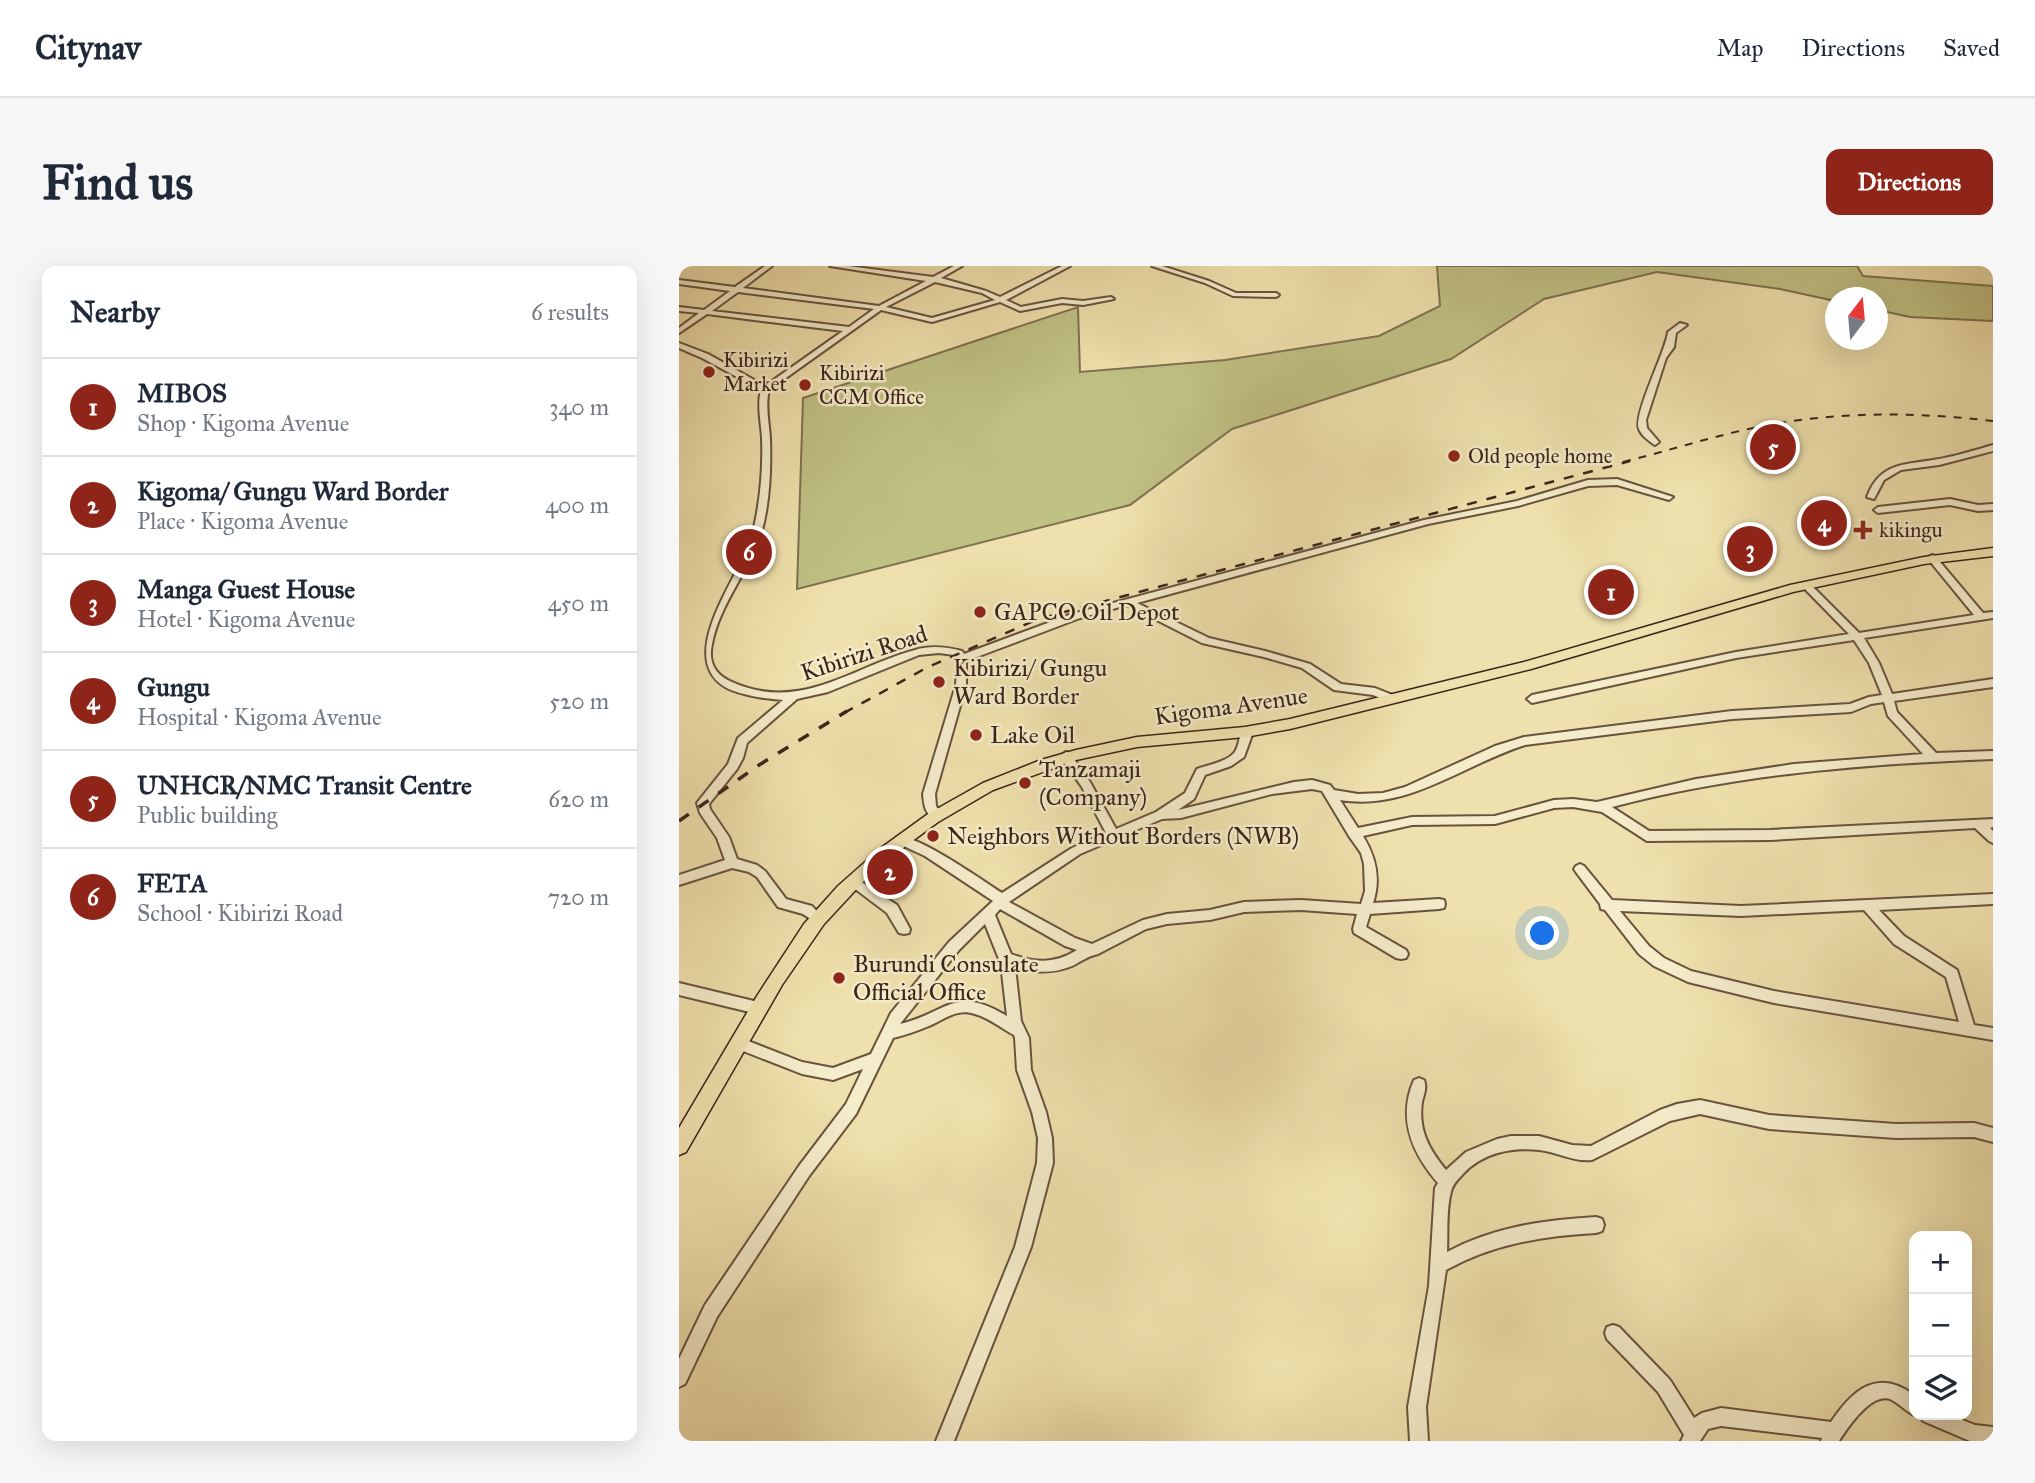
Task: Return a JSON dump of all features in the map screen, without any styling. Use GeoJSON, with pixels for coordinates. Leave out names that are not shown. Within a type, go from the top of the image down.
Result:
{"type":"FeatureCollection","features":[{"type":"Feature","properties":{"kind":"main road","name":"Kigoma Avenue"},"geometry":{"type":"LineString","coordinates":[[679,1146],[758,1008],[818,919],[901,840],[937,815],[1015,773],[1066,756],[1169,738],[1247,732],[1511,670],[1681,617],[1806,585],[1932,558],[1993,552]]}},
{"type":"Feature","properties":{"kind":"street"},"geometry":{"type":"LineString","coordinates":[[679,331],[769,266]]}},
{"type":"Feature","properties":{"kind":"street"},"geometry":{"type":"LineString","coordinates":[[833,266],[934,278],[965,285],[1024,309],[1062,300],[1083,303],[1111,299]]}},
{"type":"Feature","properties":{"kind":"street"},"geometry":{"type":"LineString","coordinates":[[679,345],[765,388],[880,308],[959,266]]}},
{"type":"Feature","properties":{"kind":"street"},"geometry":{"type":"LineString","coordinates":[[679,282],[880,308],[923,320],[939,320],[1002,300],[1067,266]]}},
{"type":"Feature","properties":{"kind":"street"},"geometry":{"type":"LineString","coordinates":[[1155,266],[1202,280],[1235,295],[1276,295]]}},
{"type":"Feature","properties":{"kind":"street"},"geometry":{"type":"LineString","coordinates":[[679,309],[849,329]]}},
{"type":"Feature","properties":{"kind":"street"},"geometry":{"type":"LineString","coordinates":[[1655,442],[1643,429],[1642,420],[1661,358],[1670,347],[1672,332],[1683,324]]}},
{"type":"Feature","properties":{"kind":"street","name":"Kibirizi Road"},"geometry":{"type":"LineString","coordinates":[[765,388],[763,397],[767,466],[758,530],[749,556],[714,624],[706,666],[712,673],[749,691],[793,697],[823,691],[896,660],[931,650],[958,653],[961,659],[958,702],[929,794],[930,807],[937,815]]}},
{"type":"Feature","properties":{"kind":"street"},"geometry":{"type":"LineString","coordinates":[[1871,497],[1876,483],[1892,470],[1993,448]]}},
{"type":"Feature","properties":{"kind":"street"},"geometry":{"type":"LineString","coordinates":[[961,659],[1057,623],[1129,602],[1456,515],[1518,503],[1599,481],[1634,485],[1669,497]]}},
{"type":"Feature","properties":{"kind":"street"},"geometry":{"type":"LineString","coordinates":[[1878,510],[1950,502],[1978,509],[1993,508]]}},
{"type":"Feature","properties":{"kind":"street"},"geometry":{"type":"LineString","coordinates":[[1932,558],[1980,616]]}},
{"type":"Feature","properties":{"kind":"street"},"geometry":{"type":"LineString","coordinates":[[1806,585],[1857,636],[1874,663],[1898,723],[1933,757]]}},
{"type":"Feature","properties":{"kind":"street"},"geometry":{"type":"LineString","coordinates":[[1129,602],[1206,642],[1299,664],[1315,670],[1338,687],[1375,692],[1391,699]]}},
{"type":"Feature","properties":{"kind":"street"},"geometry":{"type":"LineString","coordinates":[[1532,699],[1736,655],[1993,615]]}},
{"type":"Feature","properties":{"kind":"street"},"geometry":{"type":"LineString","coordinates":[[1330,794],[1354,800],[1377,799],[1428,784],[1505,746],[1524,741],[1732,715],[1851,708],[1869,701],[1993,682]]}},
{"type":"Feature","properties":{"kind":"street"},"geometry":{"type":"LineString","coordinates":[[732,863],[723,838],[704,810],[703,803],[736,762],[741,754],[742,741],[793,697]]}},
{"type":"Feature","properties":{"kind":"street"},"geometry":{"type":"LineString","coordinates":[[679,1378],[711,1311],[804,1171],[851,1108],[896,1017],[954,946],[1001,902],[1066,857],[1160,815],[1190,796],[1201,772],[1227,763],[1240,754],[1247,732]]}},
{"type":"Feature","properties":{"kind":"street"},"geometry":{"type":"LineString","coordinates":[[1353,833],[1412,821],[1495,820],[1554,804],[1599,806],[1686,783],[1848,761],[1993,755]]}},
{"type":"Feature","properties":{"kind":"street"},"geometry":{"type":"LineString","coordinates":[[1066,756],[1086,785],[1113,834]]}},
{"type":"Feature","properties":{"kind":"street"},"geometry":{"type":"LineString","coordinates":[[1160,815],[1196,812],[1262,792],[1321,785],[1330,794],[1367,852],[1371,891],[1359,929],[1401,954]]}},
{"type":"Feature","properties":{"kind":"street"},"geometry":{"type":"LineString","coordinates":[[1599,806],[1647,836],[1770,835],[1993,823]]}},
{"type":"Feature","properties":{"kind":"street"},"geometry":{"type":"LineString","coordinates":[[1978,824],[1993,838]]}},
{"type":"Feature","properties":{"kind":"street"},"geometry":{"type":"LineString","coordinates":[[901,840],[929,853],[1001,902],[1070,942],[1089,949],[1100,948],[1143,925],[1167,919],[1266,905],[1367,909],[1439,904]]}},
{"type":"Feature","properties":{"kind":"street"},"geometry":{"type":"LineString","coordinates":[[679,880],[732,863],[753,868],[765,879],[782,904],[807,910],[818,919]]}},
{"type":"Feature","properties":{"kind":"street"},"geometry":{"type":"LineString","coordinates":[[1580,869],[1644,950],[1659,962],[1688,976],[1774,997],[1993,1034]]}},
{"type":"Feature","properties":{"kind":"street"},"geometry":{"type":"LineString","coordinates":[[854,882],[892,909],[904,929]]}},
{"type":"Feature","properties":{"kind":"street"},"geometry":{"type":"LineString","coordinates":[[1606,905],[1741,911],[1993,899]]}},
{"type":"Feature","properties":{"kind":"street"},"geometry":{"type":"LineString","coordinates":[[1867,905],[1899,940],[1952,974],[1968,1029]]}},
{"type":"Feature","properties":{"kind":"street"},"geometry":{"type":"LineString","coordinates":[[944,1441],[1023,1247],[1045,1163],[1045,1138],[1024,1070],[1020,1032],[1014,1021],[1012,982],[1006,958],[988,914]]}},
{"type":"Feature","properties":{"kind":"street"},"geometry":{"type":"LineString","coordinates":[[1006,958],[1029,967],[1043,968],[1078,957],[1089,949]]}},
{"type":"Feature","properties":{"kind":"street"},"geometry":{"type":"LineString","coordinates":[[679,989],[758,1008]]}},
{"type":"Feature","properties":{"kind":"street"},"geometry":{"type":"LineString","coordinates":[[887,1033],[901,1031],[961,1004],[982,1008],[1020,1032]]}},
{"type":"Feature","properties":{"kind":"street"},"geometry":{"type":"LineString","coordinates":[[737,1043],[802,1068],[833,1074],[874,1059]]}},
{"type":"Feature","properties":{"kind":"street"},"geometry":{"type":"LineString","coordinates":[[1419,1085],[1413,1105],[1414,1134],[1434,1167],[1447,1181]]}},
{"type":"Feature","properties":{"kind":"street"},"geometry":{"type":"LineString","coordinates":[[1419,1441],[1417,1407],[1438,1266],[1443,1188],[1467,1157],[1488,1148],[1539,1143],[1578,1153],[1592,1153],[1669,1112],[1700,1107],[1780,1123],[1896,1132],[1974,1130],[1993,1135]]}},
{"type":"Feature","properties":{"kind":"street"},"geometry":{"type":"LineString","coordinates":[[1438,1266],[1466,1249],[1490,1240],[1552,1227],[1596,1225]]}},
{"type":"Feature","properties":{"kind":"street"},"geometry":{"type":"LineString","coordinates":[[1613,1333],[1664,1386],[1691,1437],[1702,1422],[1721,1417],[1833,1436],[1842,1418],[1876,1390],[1890,1390],[1909,1403]]}},
{"type":"Feature","properties":{"kind":"street"},"geometry":{"type":"LineString","coordinates":[[1941,1420],[1975,1434],[1993,1436]]}},
{"type":"Feature","properties":{"kind":"green space"},"geometry":{"type":"Polygon","coordinates":[[[1437,266],[1857,266],[1863,276],[1993,286],[1993,321],[1910,317],[1888,312],[1888,287],[1825,287],[1825,299],[1780,289],[1657,272],[1544,299],[1451,359],[1232,429],[1130,505],[797,589],[803,398],[1078,307],[1080,372],[1225,360],[1379,336],[1440,306],[1437,266]]]}},
{"type":"Feature","properties":{"kind":"railway"},"geometry":{"type":"LineString","coordinates":[[1623,462],[1741,431],[1817,418],[1905,415],[1993,421]]}},
{"type":"Feature","properties":{"kind":"railway"},"geometry":{"type":"LineString","coordinates":[[844,713],[928,667],[1038,619],[1630,461]]}},
{"type":"Feature","properties":{"kind":"railway"},"geometry":{"type":"LineString","coordinates":[[679,821],[759,765],[847,711]]}},
{"type":"Feature","properties":{"kind":"place","name":"Kibirizi Market"},"geometry":{"type":"Point","coordinates":[709,372]}},
{"type":"Feature","properties":{"kind":"place","name":"Kibirizi CCM Office"},"geometry":{"type":"Point","coordinates":[805,385]}},
{"type":"Feature","properties":{"kind":"place","name":"UNHCR/NMC Transit Centre"},"geometry":{"type":"Point","coordinates":[1773,447]}},
{"type":"Feature","properties":{"kind":"place","name":"Old people home"},"geometry":{"type":"Point","coordinates":[1454,456]}},
{"type":"Feature","properties":{"kind":"place","name":"Gungu"},"geometry":{"type":"Point","coordinates":[1824,523]}},
{"type":"Feature","properties":{"kind":"place","name":"kikingu"},"geometry":{"type":"Point","coordinates":[1863,530]}},
{"type":"Feature","properties":{"kind":"place","name":"Manga Guest House"},"geometry":{"type":"Point","coordinates":[1750,549]}},
{"type":"Feature","properties":{"kind":"place","name":"FETA"},"geometry":{"type":"Point","coordinates":[749,552]}},
{"type":"Feature","properties":{"kind":"place","name":"MIBOS"},"geometry":{"type":"Point","coordinates":[1611,592]}},
{"type":"Feature","properties":{"kind":"place","name":"GAPCO Oil Depot"},"geometry":{"type":"Point","coordinates":[980,612]}},
{"type":"Feature","properties":{"kind":"place","name":"Kibirizi/ Gungu Ward Border"},"geometry":{"type":"Point","coordinates":[939,682]}},
{"type":"Feature","properties":{"kind":"place","name":"Lake Oil"},"geometry":{"type":"Point","coordinates":[976,735]}},
{"type":"Feature","properties":{"kind":"place","name":"Tanzamaji (Company)"},"geometry":{"type":"Point","coordinates":[1025,783]}},
{"type":"Feature","properties":{"kind":"place","name":"Neighbors Without Borders (NWB)"},"geometry":{"type":"Point","coordinates":[933,836]}},
{"type":"Feature","properties":{"kind":"place","name":"Kigoma/ Gungu Ward Border"},"geometry":{"type":"Point","coordinates":[890,872]}},
{"type":"Feature","properties":{"kind":"place","name":"Burundi Consulate Official Office"},"geometry":{"type":"Point","coordinates":[839,978]}}]}
